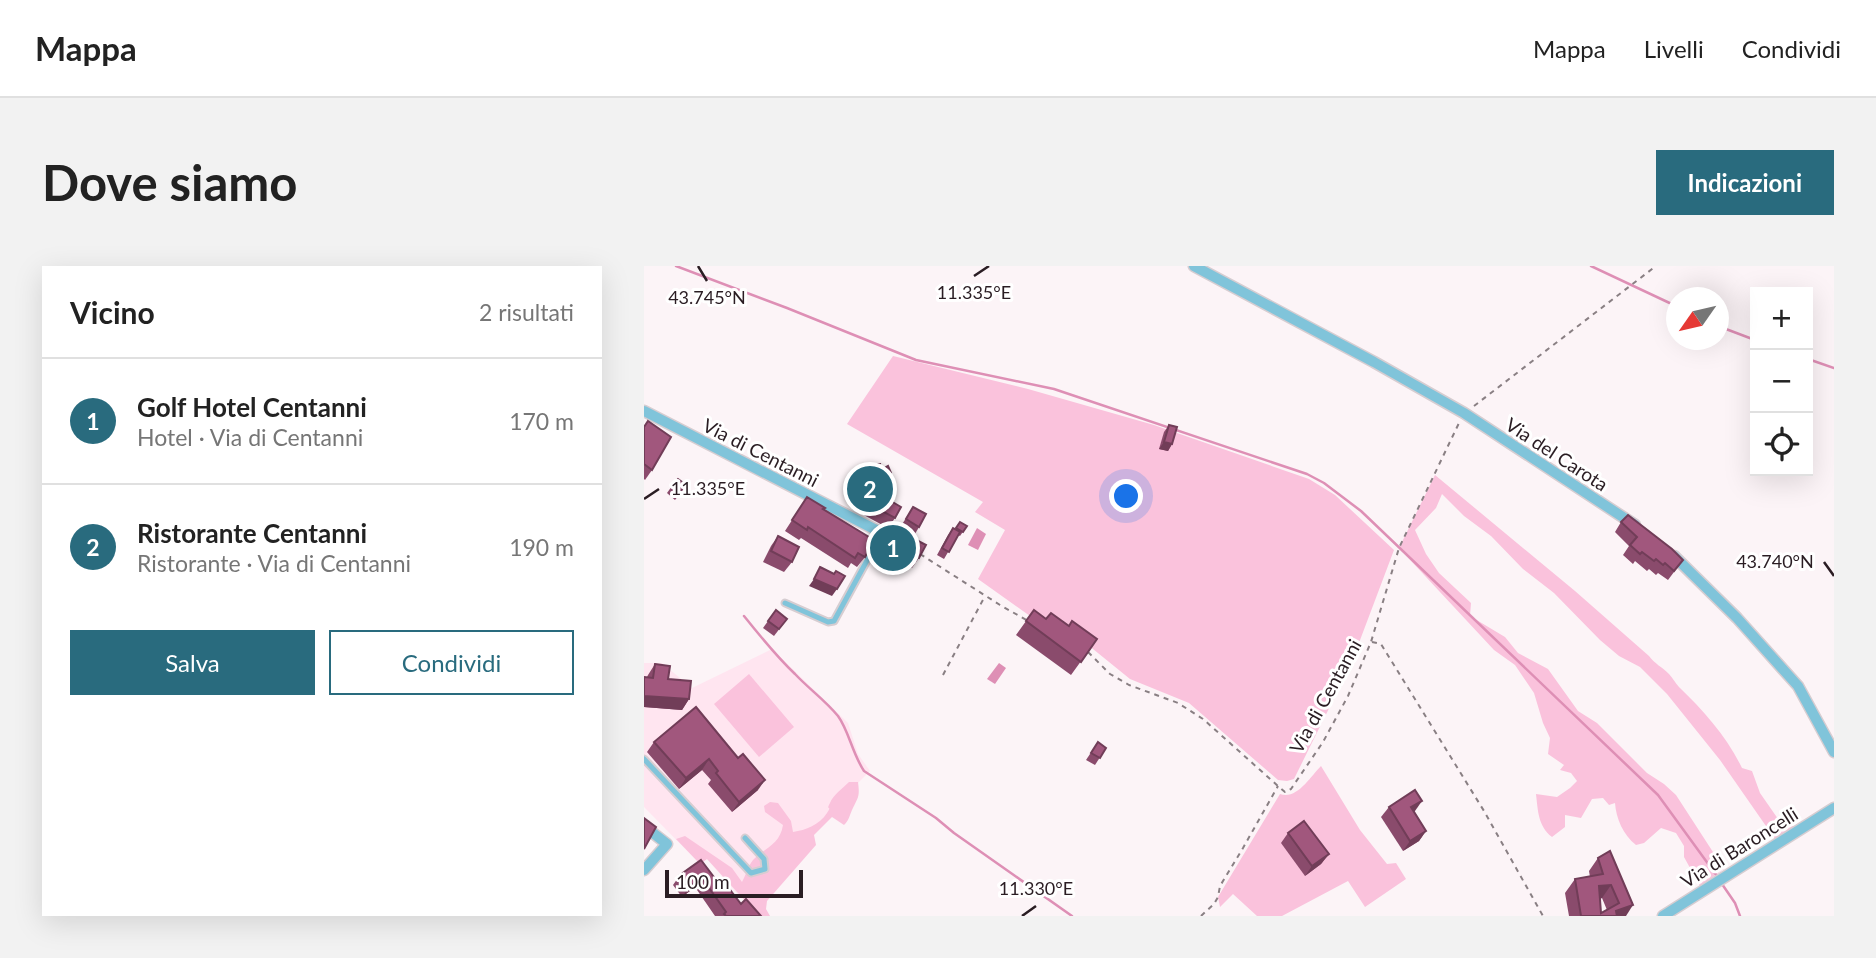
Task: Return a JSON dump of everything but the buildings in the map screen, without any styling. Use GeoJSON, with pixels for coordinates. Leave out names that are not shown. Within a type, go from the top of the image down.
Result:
{"type":"FeatureCollection","features":[{"type":"Feature","properties":{"kind":"street","name":"Via del Carota"},"geometry":{"type":"LineString","coordinates":[[1194,266],[1374,362],[1464,414],[1645,533]]}},
{"type":"Feature","properties":{"kind":"street","name":"Via di Centanni"},"geometry":{"type":"LineString","coordinates":[[644,411],[882,533]]}},
{"type":"Feature","properties":{"kind":"street"},"geometry":{"type":"LineString","coordinates":[[1662,546],[1737,618],[1798,686],[1834,752]]}},
{"type":"Feature","properties":{"kind":"street","name":"Via di Baroncelli"},"geometry":{"type":"LineString","coordinates":[[1663,916],[1834,808]]}},
{"type":"Feature","properties":{"kind":"street"},"geometry":{"type":"LineString","coordinates":[[644,826],[667,844],[644,870]]}},
{"type":"Feature","properties":{"kind":"lane"},"geometry":{"type":"LineString","coordinates":[[785,603],[828,622],[834,621],[882,533]]}},
{"type":"Feature","properties":{"kind":"lane"},"geometry":{"type":"LineString","coordinates":[[644,760],[751,873],[765,869],[764,859],[745,838]]}},
{"type":"Feature","properties":{"kind":"path"},"geometry":{"type":"LineString","coordinates":[[1371,642],[1399,548],[1464,414],[1656,266]]}},
{"type":"Feature","properties":{"kind":"path"},"geometry":{"type":"LineString","coordinates":[[920,554],[1028,621]]}},
{"type":"Feature","properties":{"kind":"path"},"geometry":{"type":"LineString","coordinates":[[943,676],[985,595]]}},
{"type":"Feature","properties":{"kind":"path","name":"Via di Centanni"},"geometry":{"type":"LineString","coordinates":[[1278,786],[1285,792],[1291,789],[1323,741],[1348,696],[1371,642],[1381,643],[1484,811],[1543,916]]}},
{"type":"Feature","properties":{"kind":"path"},"geometry":{"type":"LineString","coordinates":[[1082,646],[1110,674],[1129,685],[1178,703],[1203,719],[1278,786],[1220,886],[1214,904],[1201,916]]}},
{"type":"Feature","properties":{"kind":"shaded area"},"geometry":{"type":"Polygon","coordinates":[[[893,356],[1028,389],[1154,425],[1309,479],[1335,495],[1394,550],[1351,664],[1294,779],[1278,780],[1189,703],[1130,679],[1072,632],[1030,616],[978,579],[1005,530],[975,512],[983,502],[847,424],[893,356]]]}},
{"type":"Feature","properties":{"kind":"shaded area"},"geometry":{"type":"Polygon","coordinates":[[[1435,475],[1575,591],[1669,674],[1714,725],[1742,768],[1752,771],[1760,793],[1783,826],[1795,826],[1775,839],[1720,760],[1667,694],[1640,667],[1619,656],[1600,640],[1554,593],[1523,569],[1491,536],[1464,516],[1442,494],[1436,508],[1415,530],[1439,573],[1471,603],[1470,616],[1505,637],[1518,653],[1548,669],[1578,711],[1597,723],[1647,773],[1676,795],[1724,869],[1700,886],[1684,857],[1684,846],[1676,833],[1661,828],[1644,843],[1636,845],[1621,826],[1615,803],[1609,805],[1603,798],[1592,799],[1581,818],[1565,815],[1565,827],[1552,837],[1547,833],[1540,818],[1536,794],[1557,797],[1577,781],[1571,773],[1560,770],[1564,765],[1548,754],[1550,738],[1534,693],[1515,665],[1494,650],[1399,548],[1435,475]]]}},
{"type":"Feature","properties":{"kind":"shaded area"},"geometry":{"type":"Polygon","coordinates":[[[977,528],[986,534],[978,550],[968,545],[977,528]]]}},
{"type":"Feature","properties":{"kind":"shaded area"},"geometry":{"type":"Polygon","coordinates":[[[772,649],[848,723],[858,754],[870,771],[742,899],[707,859],[700,864],[644,807],[644,663],[662,663],[692,688],[772,649]]]}},
{"type":"Feature","properties":{"kind":"shaded area"},"geometry":{"type":"Polygon","coordinates":[[[999,663],[1006,668],[995,684],[987,679],[999,663]]]}},
{"type":"Feature","properties":{"kind":"shaded area"},"geometry":{"type":"Polygon","coordinates":[[[749,674],[794,727],[759,757],[714,704],[749,674]]]}},
{"type":"Feature","properties":{"kind":"shaded area"},"geometry":{"type":"Polygon","coordinates":[[[1321,766],[1360,830],[1387,864],[1396,863],[1406,879],[1365,907],[1348,881],[1282,916],[1257,916],[1233,894],[1220,907],[1218,897],[1280,794],[1298,791],[1321,766]]]}},
{"type":"Feature","properties":{"kind":"shaded area"},"geometry":{"type":"Polygon","coordinates":[[[849,782],[858,782],[859,791],[848,820],[844,825],[832,817],[814,835],[816,845],[767,901],[766,909],[770,916],[759,916],[707,859],[700,864],[676,839],[685,836],[732,868],[742,882],[753,860],[775,842],[781,832],[783,825],[765,812],[764,806],[770,802],[778,803],[791,821],[793,832],[803,830],[824,817],[833,797],[849,782]]]}},
{"type":"Feature","properties":{"kind":"waterway"},"geometry":{"type":"LineString","coordinates":[[676,266],[916,360],[1054,389],[1307,474],[1324,483],[1361,511],[1658,795],[1717,876]]}},
{"type":"Feature","properties":{"kind":"waterway"},"geometry":{"type":"LineString","coordinates":[[1591,266],[1666,301]]}},
{"type":"Feature","properties":{"kind":"waterway"},"geometry":{"type":"LineString","coordinates":[[1729,330],[1750,338]]}},
{"type":"Feature","properties":{"kind":"waterway"},"geometry":{"type":"LineString","coordinates":[[1813,361],[1834,368]]}},
{"type":"Feature","properties":{"kind":"waterway"},"geometry":{"type":"LineString","coordinates":[[744,616],[781,660],[838,716],[864,771],[936,818],[1072,916]]}},
{"type":"Feature","properties":{"kind":"waterway"},"geometry":{"type":"LineString","coordinates":[[1722,884],[1740,916]]}},
{"type":"Feature","properties":{"kind":"place","name":"Ristorante Centanni"},"geometry":{"type":"Point","coordinates":[870,489]}},
{"type":"Feature","properties":{"kind":"place","name":"Golf Hotel Centanni"},"geometry":{"type":"Point","coordinates":[893,548]}}]}
